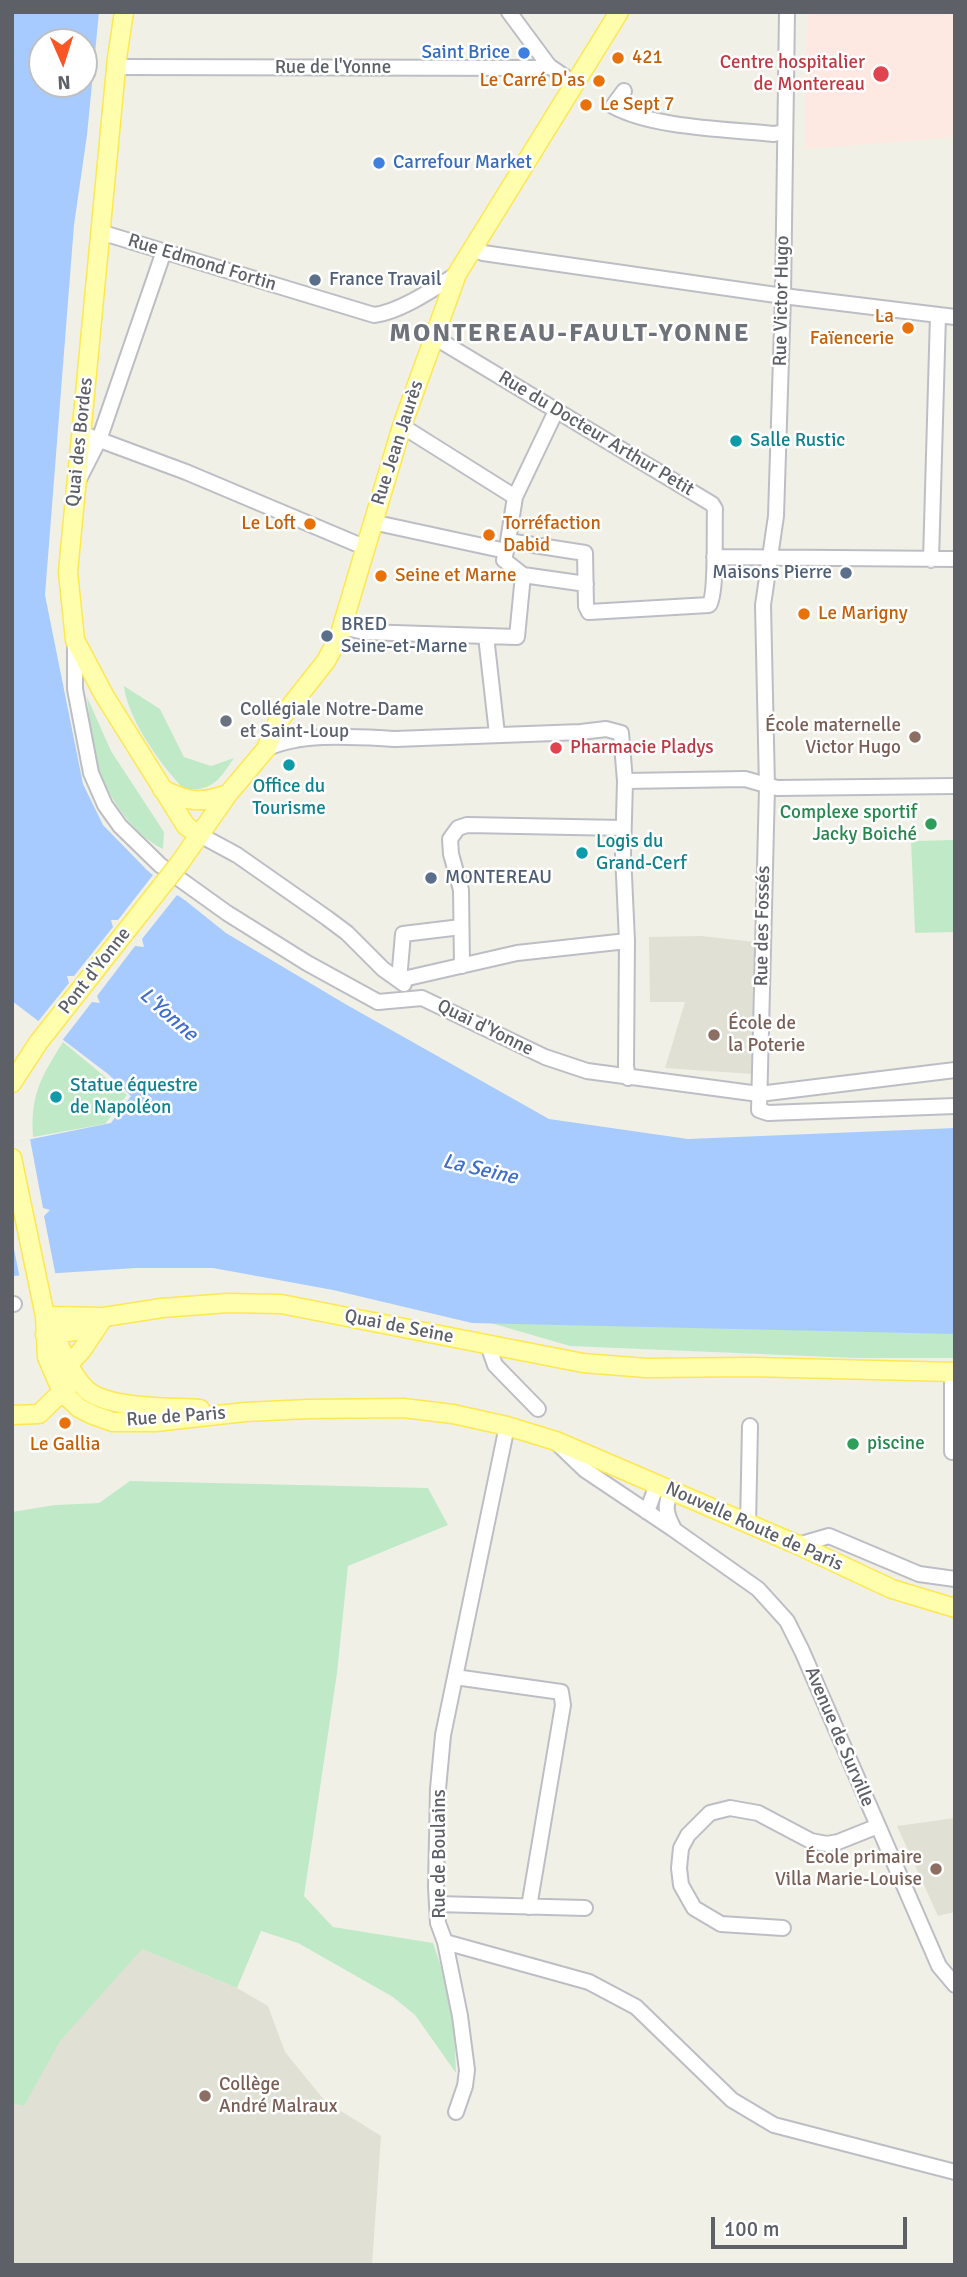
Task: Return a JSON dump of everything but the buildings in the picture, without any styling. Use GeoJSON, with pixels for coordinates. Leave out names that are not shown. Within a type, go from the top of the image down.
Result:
{"type":"FeatureCollection","features":[{"type":"Feature","properties":{"kind":"main road","name":"Quai des Bordes"},"geometry":{"type":"LineString","coordinates":[[124,12],[68,572],[75,640],[104,695],[160,788],[186,826],[200,835]]}},
{"type":"Feature","properties":{"kind":"main road","name":"Rue Jean Jaurès"},"geometry":{"type":"LineString","coordinates":[[200,835],[228,794],[266,749],[282,714],[326,661],[342,627],[402,426],[457,274],[619,12]]}},
{"type":"Feature","properties":{"kind":"main road"},"geometry":{"type":"LineString","coordinates":[[160,788],[183,799],[202,802],[228,794]]}},
{"type":"Feature","properties":{"kind":"main road","name":"Pont d'Yonne"},"geometry":{"type":"LineString","coordinates":[[13,1080],[200,835]]}},
{"type":"Feature","properties":{"kind":"main road","name":"Rue de Paris"},"geometry":{"type":"LineString","coordinates":[[12,1158],[50,1335],[89,1391],[113,1402],[245,1412]]}},
{"type":"Feature","properties":{"kind":"main road","name":"Quai de Seine"},"geometry":{"type":"LineString","coordinates":[[45,1316],[100,1322],[162,1308],[228,1303],[281,1304],[596,1364],[646,1368],[752,1367],[953,1378]]}},
{"type":"Feature","properties":{"kind":"main road"},"geometry":{"type":"LineString","coordinates":[[50,1335],[100,1322]]}},
{"type":"Feature","properties":{"kind":"main road"},"geometry":{"type":"LineString","coordinates":[[12,1416],[39,1414],[62,1392],[82,1350],[100,1322]]}},
{"type":"Feature","properties":{"kind":"main road","name":"Rue de Paris"},"geometry":{"type":"LineString","coordinates":[[50,1335],[47,1357],[62,1392],[79,1408],[113,1422],[155,1422],[245,1412],[403,1408],[453,1414],[507,1426]]}},
{"type":"Feature","properties":{"kind":"main road","name":"Nouvelle Route de Paris"},"geometry":{"type":"LineString","coordinates":[[507,1426],[556,1441],[798,1545],[892,1589],[955,1608]]}},
{"type":"Feature","properties":{"kind":"street"},"geometry":{"type":"LineString","coordinates":[[509,12],[549,66],[575,84]]}},
{"type":"Feature","properties":{"kind":"street","name":"Rue Victor Hugo"},"geometry":{"type":"LineString","coordinates":[[766,589],[776,516],[783,296],[787,12]]}},
{"type":"Feature","properties":{"kind":"street","name":"Rue de l'Yonne"},"geometry":{"type":"LineString","coordinates":[[117,67],[549,66]]}},
{"type":"Feature","properties":{"kind":"street"},"geometry":{"type":"LineString","coordinates":[[624,91],[613,106],[629,115],[652,121],[774,134],[784,132]]}},
{"type":"Feature","properties":{"kind":"street","name":"Rue Edmond Fortin"},"geometry":{"type":"LineString","coordinates":[[100,232],[374,315],[389,311],[438,287],[457,274]]}},
{"type":"Feature","properties":{"kind":"street"},"geometry":{"type":"LineString","coordinates":[[474,249],[483,253],[783,296],[955,317]]}},
{"type":"Feature","properties":{"kind":"street"},"geometry":{"type":"LineString","coordinates":[[76,485],[99,440],[164,251]]}},
{"type":"Feature","properties":{"kind":"street"},"geometry":{"type":"LineString","coordinates":[[932,559],[938,315]]}},
{"type":"Feature","properties":{"kind":"street","name":"Rue du Docteur Arthur Petit"},"geometry":{"type":"LineString","coordinates":[[434,337],[712,504],[715,509],[714,556]]}},
{"type":"Feature","properties":{"kind":"street"},"geometry":{"type":"LineString","coordinates":[[555,411],[515,498],[504,560],[523,575],[586,584]]}},
{"type":"Feature","properties":{"kind":"street"},"geometry":{"type":"LineString","coordinates":[[402,426],[515,498]]}},
{"type":"Feature","properties":{"kind":"street"},"geometry":{"type":"LineString","coordinates":[[81,433],[186,472],[364,547]]}},
{"type":"Feature","properties":{"kind":"street"},"geometry":{"type":"LineString","coordinates":[[372,522],[507,546],[585,554],[586,606],[594,612],[709,606],[712,602],[714,556],[955,559]]}},
{"type":"Feature","properties":{"kind":"street"},"geometry":{"type":"LineString","coordinates":[[342,627],[364,632],[517,637],[523,575]]}},
{"type":"Feature","properties":{"kind":"street","name":"Rue des Fossés"},"geometry":{"type":"LineString","coordinates":[[759,1094],[767,787],[763,605],[766,589]]}},
{"type":"Feature","properties":{"kind":"street"},"geometry":{"type":"LineString","coordinates":[[486,636],[497,734]]}},
{"type":"Feature","properties":{"kind":"street","name":"Quai d'Yonne"},"geometry":{"type":"LineString","coordinates":[[75,640],[75,689],[91,773],[105,805],[120,825],[160,864],[226,913],[307,963],[378,1002],[422,998],[545,1057],[587,1071],[759,1094],[955,1070]]}},
{"type":"Feature","properties":{"kind":"street"},"geometry":{"type":"LineString","coordinates":[[282,714],[294,740]]}},
{"type":"Feature","properties":{"kind":"street"},"geometry":{"type":"LineString","coordinates":[[266,749],[283,741],[364,736],[395,739],[606,729],[621,733],[625,781],[623,828],[628,1078]]}},
{"type":"Feature","properties":{"kind":"street"},"geometry":{"type":"LineString","coordinates":[[625,781],[745,779],[760,782],[767,787],[955,786]]}},
{"type":"Feature","properties":{"kind":"street"},"geometry":{"type":"LineString","coordinates":[[462,966],[461,890],[451,854],[450,839],[458,828],[467,825],[623,828]]}},
{"type":"Feature","properties":{"kind":"street"},"geometry":{"type":"LineString","coordinates":[[200,835],[237,855],[327,918],[347,933],[383,969],[422,998]]}},
{"type":"Feature","properties":{"kind":"street"},"geometry":{"type":"LineString","coordinates":[[398,980],[403,934],[461,927]]}},
{"type":"Feature","properties":{"kind":"street"},"geometry":{"type":"LineString","coordinates":[[398,980],[517,953],[626,941]]}},
{"type":"Feature","properties":{"kind":"street"},"geometry":{"type":"LineString","coordinates":[[759,1094],[760,1110],[768,1113],[955,1106]]}},
{"type":"Feature","properties":{"kind":"street"},"geometry":{"type":"LineString","coordinates":[[488,1345],[495,1365],[538,1409]]}},
{"type":"Feature","properties":{"kind":"street"},"geometry":{"type":"LineString","coordinates":[[953,1378],[952,1452],[955,1452]]}},
{"type":"Feature","properties":{"kind":"street","name":"Rue de Boulains"},"geometry":{"type":"LineString","coordinates":[[456,2112],[465,2086],[467,2070],[460,2016],[445,1942],[438,1923],[440,1769],[443,1735],[507,1426]]}},
{"type":"Feature","properties":{"kind":"street"},"geometry":{"type":"LineString","coordinates":[[748,1525],[750,1426]]}},
{"type":"Feature","properties":{"kind":"street","name":"Avenue de Surville"},"geometry":{"type":"LineString","coordinates":[[556,1441],[585,1470],[758,1589],[787,1621],[939,1966],[955,1985]]}},
{"type":"Feature","properties":{"kind":"street"},"geometry":{"type":"LineString","coordinates":[[647,1512],[664,1487]]}},
{"type":"Feature","properties":{"kind":"street"},"geometry":{"type":"LineString","coordinates":[[664,1487],[666,1513],[673,1529]]}},
{"type":"Feature","properties":{"kind":"street"},"geometry":{"type":"LineString","coordinates":[[798,1545],[829,1536],[919,1574],[955,1579]]}},
{"type":"Feature","properties":{"kind":"street"},"geometry":{"type":"LineString","coordinates":[[455,1677],[561,1692],[563,1705],[529,1907]]}},
{"type":"Feature","properties":{"kind":"street"},"geometry":{"type":"LineString","coordinates":[[783,1928],[721,1924],[694,1908],[681,1885],[679,1868],[681,1848],[688,1835],[710,1813],[730,1808],[758,1813],[811,1841],[828,1844],[878,1826]]}},
{"type":"Feature","properties":{"kind":"street"},"geometry":{"type":"LineString","coordinates":[[437,1905],[585,1908]]}},
{"type":"Feature","properties":{"kind":"street"},"geometry":{"type":"LineString","coordinates":[[445,1942],[589,1982],[636,2007],[732,2100],[774,2125],[955,2172]]}},
{"type":"Feature","properties":{"kind":"shaded area","name":"Centre hospitalier de Montereau"},"geometry":{"type":"Polygon","coordinates":[[[807,12],[955,12],[955,137],[805,149],[807,12]]]}},
{"type":"Feature","properties":{"kind":"shaded area","name":"École de la Poterie"},"geometry":{"type":"Polygon","coordinates":[[[701,936],[755,942],[753,1074],[665,1068],[685,1002],[650,1002],[649,937],[701,936]]]}},
{"type":"Feature","properties":{"kind":"shaded area","name":"École primaire Villa Marie-Louise"},"geometry":{"type":"Polygon","coordinates":[[[955,1818],[955,1912],[938,1916],[897,1826],[955,1818]]]}},
{"type":"Feature","properties":{"kind":"shaded area"},"geometry":{"type":"Polygon","coordinates":[[[12,1895],[237,1988],[268,2006],[285,2052],[325,2101],[381,2136],[372,2265],[12,2265],[12,1895]]]}},
{"type":"Feature","properties":{"kind":"green space"},"geometry":{"type":"Polygon","coordinates":[[[124,686],[160,709],[184,757],[211,766],[234,758],[220,778],[209,786],[185,790],[166,769],[147,741],[132,713],[124,686]]]}},
{"type":"Feature","properties":{"kind":"green space"},"geometry":{"type":"Polygon","coordinates":[[[87,697],[111,751],[164,832],[163,849],[133,826],[104,782],[94,754],[87,697]]]}},
{"type":"Feature","properties":{"kind":"green space"},"geometry":{"type":"Polygon","coordinates":[[[955,840],[955,932],[915,933],[911,841],[955,840]]]}},
{"type":"Feature","properties":{"kind":"green space"},"geometry":{"type":"Polygon","coordinates":[[[63,1042],[127,1095],[105,1124],[33,1137],[35,1098],[63,1042]]]}},
{"type":"Feature","properties":{"kind":"green space"},"geometry":{"type":"Polygon","coordinates":[[[477,1319],[955,1330],[955,1358],[855,1358],[570,1346],[477,1319]]]}},
{"type":"Feature","properties":{"kind":"green space"},"geometry":{"type":"Polygon","coordinates":[[[130,1481],[428,1488],[448,1525],[348,1566],[337,1673],[304,1896],[333,1927],[433,1943],[453,2002],[456,2073],[415,2015],[393,1997],[298,1943],[261,1931],[237,1988],[142,1949],[60,2041],[24,2106],[12,2103],[12,1512],[55,1505],[99,1503],[130,1481]]]}},
{"type":"Feature","properties":{"kind":"water"},"geometry":{"type":"Polygon","coordinates":[[[12,12],[99,12],[97,28],[28,28],[28,98],[91,98],[74,225],[45,595],[83,784],[103,825],[146,869],[226,933],[549,1119],[688,1139],[955,1128],[955,1334],[472,1323],[333,1290],[213,1268],[136,1268],[12,1276],[12,1143],[111,1123],[131,1096],[108,1074],[12,1001],[12,12]]]}},
{"type":"Feature","properties":{"kind":"pier"},"geometry":{"type":"Polygon","coordinates":[[[148,866],[187,897],[185,900],[177,895],[142,939],[144,947],[135,946],[97,996],[100,1003],[92,1002],[61,1042],[36,1024],[69,983],[67,976],[74,976],[113,927],[111,920],[118,920],[153,875],[146,869],[148,866]]]}},
{"type":"Feature","properties":{"kind":"pier"},"geometry":{"type":"Polygon","coordinates":[[[30,1139],[43,1208],[50,1210],[44,1216],[56,1277],[20,1279],[12,1239],[12,1143],[30,1139]]]}},
{"type":"Feature","properties":{"kind":"place","name":"Saint Brice"},"geometry":{"type":"Point","coordinates":[524,53]}},
{"type":"Feature","properties":{"kind":"place","name":"421"},"geometry":{"type":"Point","coordinates":[618,58]}},
{"type":"Feature","properties":{"kind":"place","name":"Centre hospitalier de Montereau"},"geometry":{"type":"Point","coordinates":[881,74]}},
{"type":"Feature","properties":{"kind":"place","name":"Le Carré D'as"},"geometry":{"type":"Point","coordinates":[599,81]}},
{"type":"Feature","properties":{"kind":"place","name":"Le Sept 7"},"geometry":{"type":"Point","coordinates":[586,105]}},
{"type":"Feature","properties":{"kind":"place","name":"Carrefour Market"},"geometry":{"type":"Point","coordinates":[379,163]}},
{"type":"Feature","properties":{"kind":"place","name":"France Travail"},"geometry":{"type":"Point","coordinates":[315,280]}},
{"type":"Feature","properties":{"kind":"place","name":"La Faïencerie"},"geometry":{"type":"Point","coordinates":[908,328]}},
{"type":"Feature","properties":{"kind":"place","name":"Salle Rustic"},"geometry":{"type":"Point","coordinates":[736,441]}},
{"type":"Feature","properties":{"kind":"place","name":"Le Loft"},"geometry":{"type":"Point","coordinates":[310,524]}},
{"type":"Feature","properties":{"kind":"place","name":"Torréfaction Dabid"},"geometry":{"type":"Point","coordinates":[489,535]}},
{"type":"Feature","properties":{"kind":"place","name":"Maisons Pierre"},"geometry":{"type":"Point","coordinates":[846,573]}},
{"type":"Feature","properties":{"kind":"place","name":"Seine et Marne"},"geometry":{"type":"Point","coordinates":[381,576]}},
{"type":"Feature","properties":{"kind":"place","name":"Le Marigny"},"geometry":{"type":"Point","coordinates":[804,614]}},
{"type":"Feature","properties":{"kind":"place","name":"BRED Seine-et-Marne"},"geometry":{"type":"Point","coordinates":[327,636]}},
{"type":"Feature","properties":{"kind":"place","name":"Collégiale Notre-Dame et Saint-Loup"},"geometry":{"type":"Point","coordinates":[226,721]}},
{"type":"Feature","properties":{"kind":"place","name":"École maternelle Victor Hugo"},"geometry":{"type":"Point","coordinates":[915,737]}},
{"type":"Feature","properties":{"kind":"place","name":"Pharmacie Pladys"},"geometry":{"type":"Point","coordinates":[556,748]}},
{"type":"Feature","properties":{"kind":"place","name":"Office du Tourisme"},"geometry":{"type":"Point","coordinates":[289,765]}},
{"type":"Feature","properties":{"kind":"place","name":"Complexe sportif Jacky Boiché"},"geometry":{"type":"Point","coordinates":[931,824]}},
{"type":"Feature","properties":{"kind":"place","name":"Logis du Grand-Cerf"},"geometry":{"type":"Point","coordinates":[582,853]}},
{"type":"Feature","properties":{"kind":"place","name":"MONTEREAU"},"geometry":{"type":"Point","coordinates":[431,878]}},
{"type":"Feature","properties":{"kind":"place","name":"École de la Poterie"},"geometry":{"type":"Point","coordinates":[714,1035]}},
{"type":"Feature","properties":{"kind":"place","name":"Statue équestre de Napoléon"},"geometry":{"type":"Point","coordinates":[56,1097]}},
{"type":"Feature","properties":{"kind":"place","name":"Le Gallia"},"geometry":{"type":"Point","coordinates":[65,1423]}},
{"type":"Feature","properties":{"kind":"place","name":"piscine"},"geometry":{"type":"Point","coordinates":[853,1444]}},
{"type":"Feature","properties":{"kind":"place","name":"École primaire Villa Marie-Louise"},"geometry":{"type":"Point","coordinates":[936,1869]}},
{"type":"Feature","properties":{"kind":"place","name":"Collège André Malraux"},"geometry":{"type":"Point","coordinates":[205,2096]}},
{"type":"Feature","properties":{"kind":"district","name":"MONTEREAU-FAULT-YONNE"},"geometry":{"type":"Point","coordinates":[570,334]}},
{"type":"Feature","properties":{"kind":"water label","name":"L'Yonne"},"geometry":{"type":"Point","coordinates":[168,1015]}},
{"type":"Feature","properties":{"kind":"water label","name":"La Seine"},"geometry":{"type":"Point","coordinates":[480,1170]}}]}
